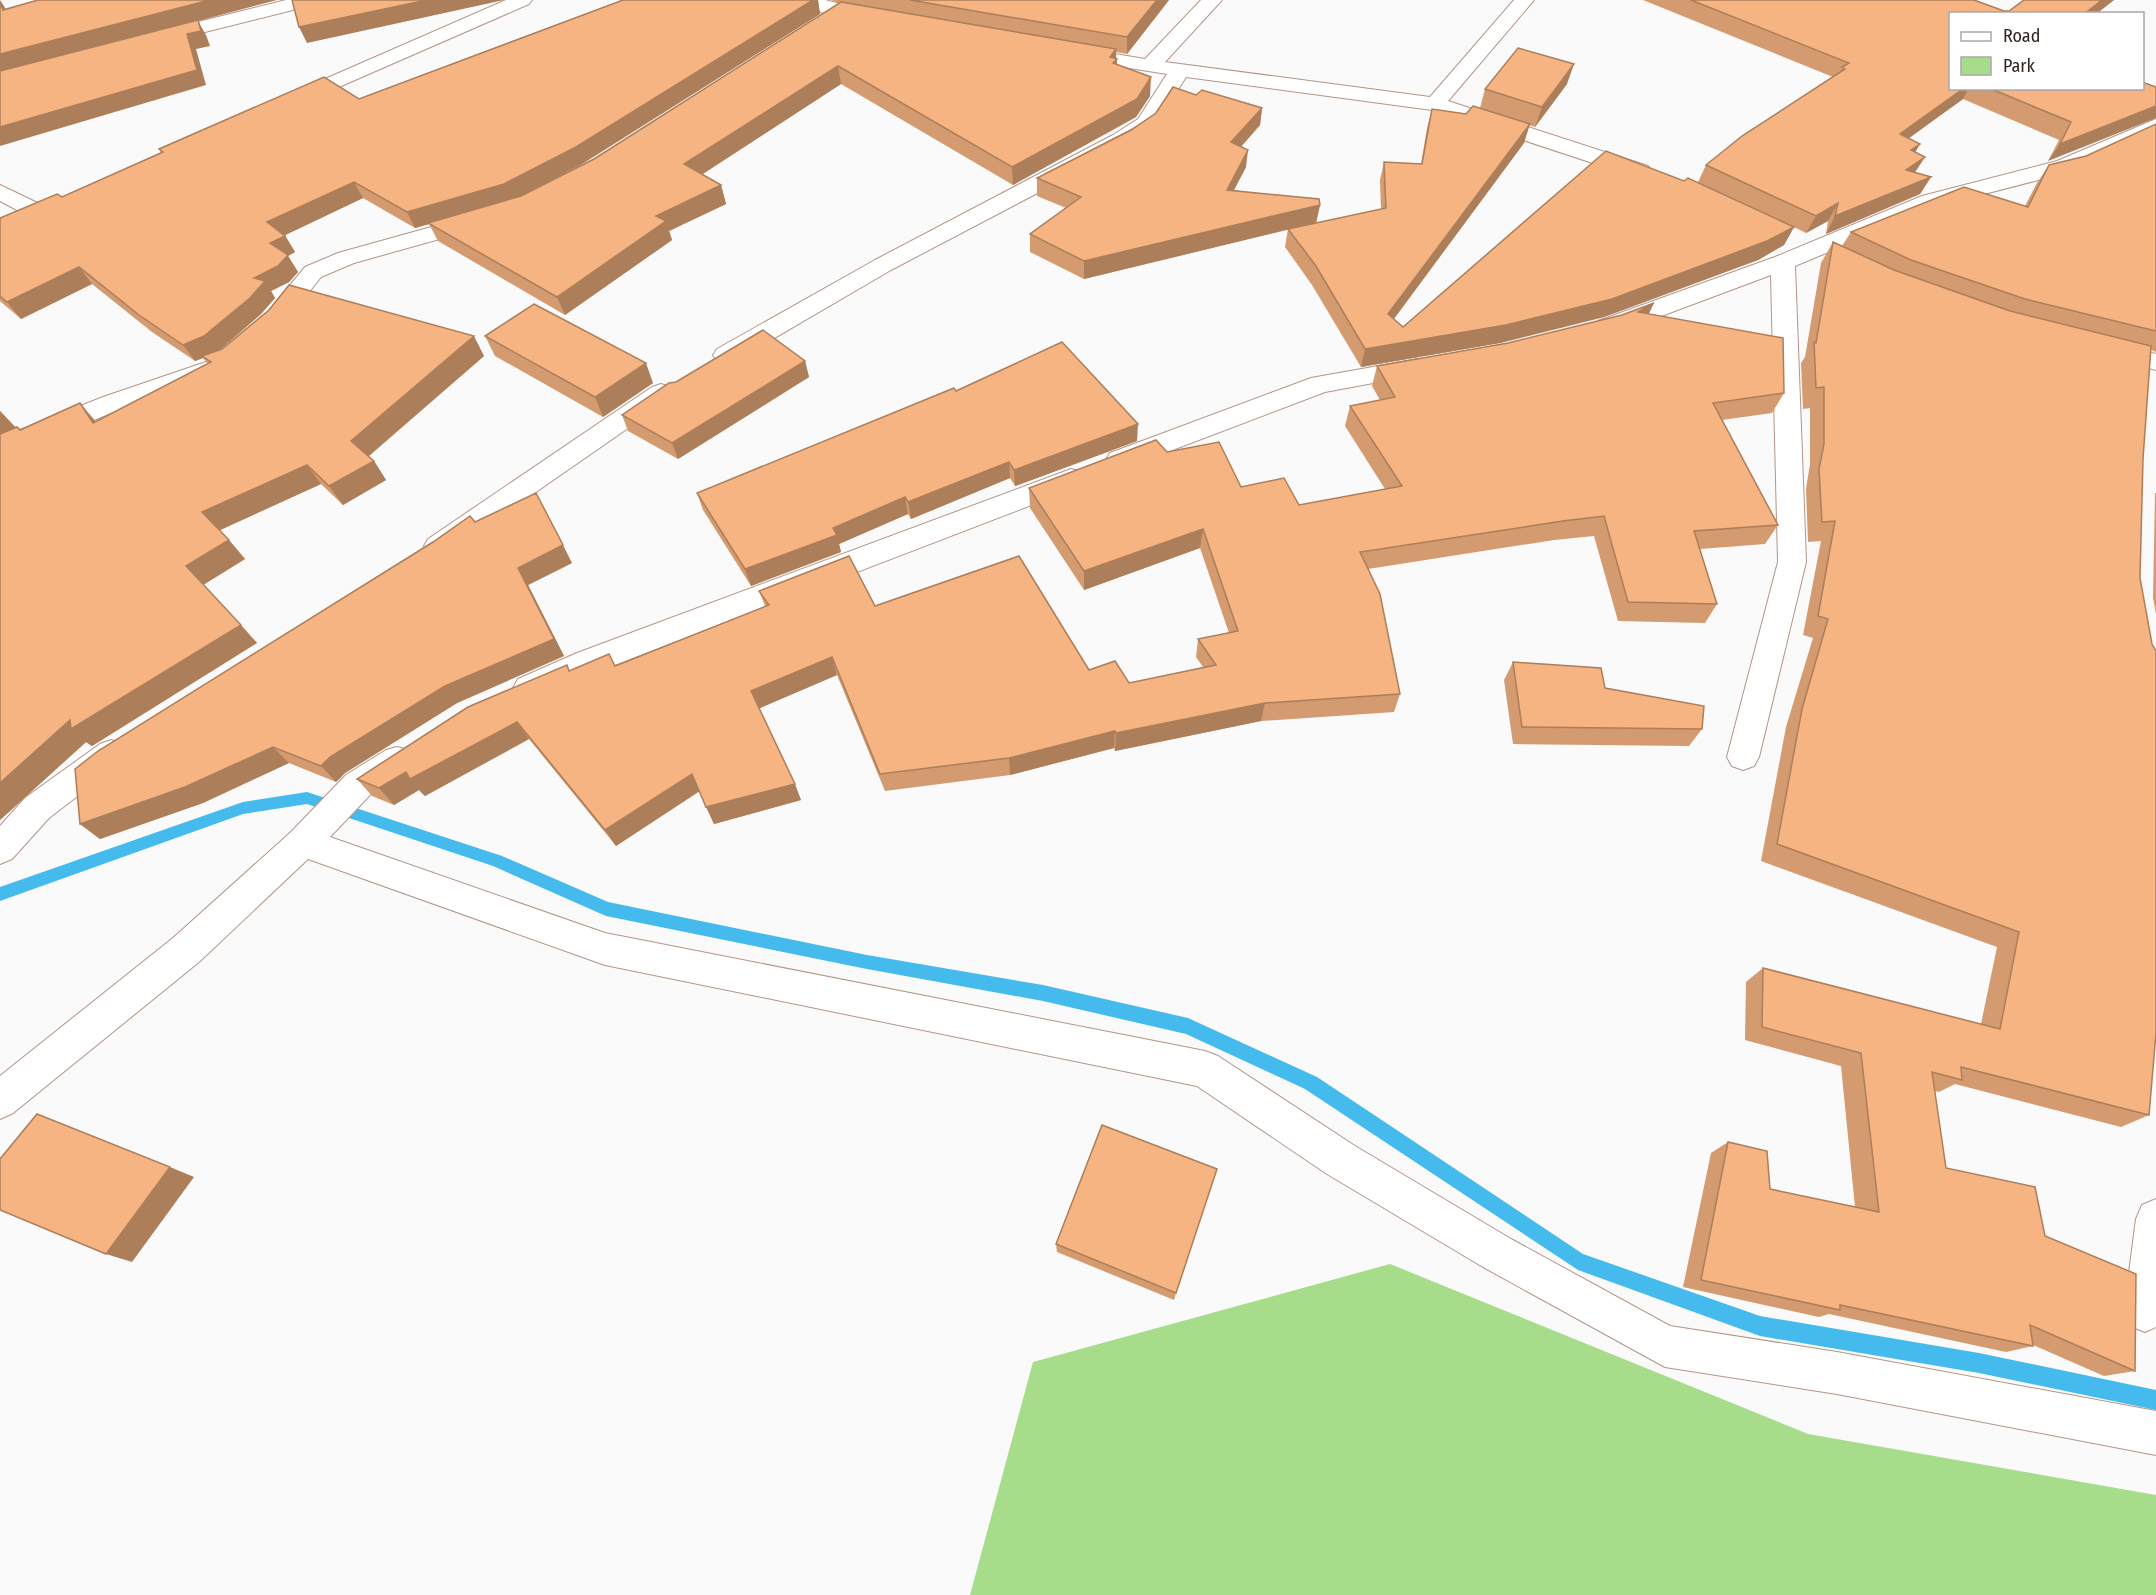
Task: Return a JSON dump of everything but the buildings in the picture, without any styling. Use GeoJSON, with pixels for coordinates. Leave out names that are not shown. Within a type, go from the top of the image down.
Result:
{"type":"FeatureCollection","features":[{"type":"Feature","properties":{"kind":"street"},"geometry":{"type":"LineString","coordinates":[[143,42],[310,0]]}},
{"type":"Feature","properties":{"kind":"street"},"geometry":{"type":"LineString","coordinates":[[278,107],[522,0]]}},
{"type":"Feature","properties":{"kind":"street"},"geometry":{"type":"LineString","coordinates":[[808,0],[840,12],[897,22]]}},
{"type":"Feature","properties":{"kind":"street"},"geometry":{"type":"LineString","coordinates":[[1150,66],[1212,0]]}},
{"type":"Feature","properties":{"kind":"street"},"geometry":{"type":"LineString","coordinates":[[1435,104],[1524,0]]}},
{"type":"Feature","properties":{"kind":"street"},"geometry":{"type":"LineString","coordinates":[[813,30],[840,12]]}},
{"type":"Feature","properties":{"kind":"street"},"geometry":{"type":"LineString","coordinates":[[1058,50],[1150,66],[1435,104],[1654,176]]}},
{"type":"Feature","properties":{"kind":"street"},"geometry":{"type":"LineString","coordinates":[[419,559],[694,374],[883,265],[1121,140],[1146,123],[1181,69]]}},
{"type":"Feature","properties":{"kind":"street"},"geometry":{"type":"LineString","coordinates":[[1579,334],[1612,325],[1796,250],[1930,201],[2065,166],[2156,125]]}},
{"type":"Feature","properties":{"kind":"street"},"geometry":{"type":"LineString","coordinates":[[0,192],[40,213]]}},
{"type":"Feature","properties":{"kind":"street"},"geometry":{"type":"LineString","coordinates":[[254,338],[272,322],[313,272],[346,258],[399,245],[498,215]]}},
{"type":"Feature","properties":{"kind":"street"},"geometry":{"type":"LineString","coordinates":[[1796,250],[1841,262]]}},
{"type":"Feature","properties":{"kind":"street"},"geometry":{"type":"LineString","coordinates":[[1743,757],[1792,562],[1796,250]]}},
{"type":"Feature","properties":{"kind":"street"},"geometry":{"type":"LineString","coordinates":[[2081,343],[2150,368]]}},
{"type":"Feature","properties":{"kind":"street"},"geometry":{"type":"LineString","coordinates":[[0,449],[112,403],[181,381],[226,361]]}},
{"type":"Feature","properties":{"kind":"street"},"geometry":{"type":"LineString","coordinates":[[502,700],[588,662],[1320,384],[1444,363]]}},
{"type":"Feature","properties":{"kind":"street"},"geometry":{"type":"LineString","coordinates":[[0,849],[38,808],[105,756],[133,738]]}},
{"type":"Feature","properties":{"kind":"street"},"geometry":{"type":"LineString","coordinates":[[0,1100],[186,950],[312,834],[358,785],[423,744]]}},
{"type":"Feature","properties":{"kind":"street"},"geometry":{"type":"LineString","coordinates":[[312,834],[605,949],[1205,1069],[1341,1160],[1497,1253],[1665,1346],[1837,1373],[2156,1433]]}},
{"type":"Feature","properties":{"kind":"street"},"geometry":{"type":"LineString","coordinates":[[2145,1311],[2156,1219]]}},
{"type":"Feature","properties":{"kind":"green space"},"geometry":{"type":"Polygon","coordinates":[[[1390,1264],[1808,1434],[2156,1495],[2156,1595],[970,1595],[1033,1362],[1390,1264]]]}},
{"type":"Feature","properties":{"kind":"waterway"},"geometry":{"type":"LineString","coordinates":[[0,894],[243,808],[307,798],[497,861],[606,909],[867,962],[1043,993],[1188,1026],[1311,1083],[1578,1261],[1760,1326],[1979,1363],[2156,1400]]}}]}
